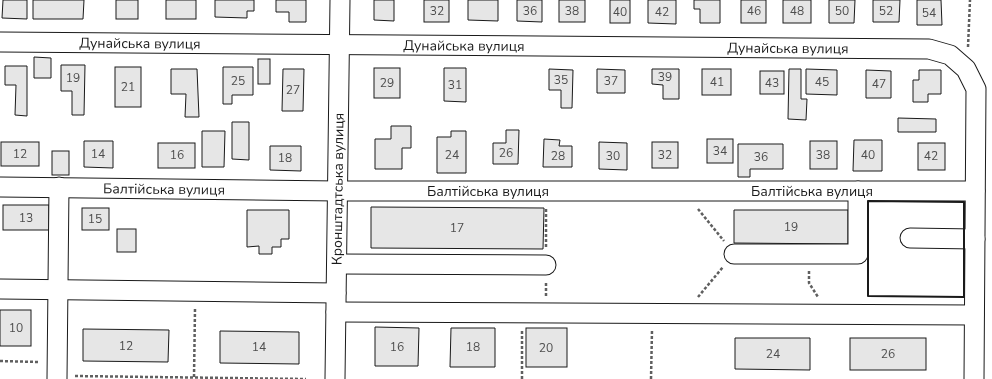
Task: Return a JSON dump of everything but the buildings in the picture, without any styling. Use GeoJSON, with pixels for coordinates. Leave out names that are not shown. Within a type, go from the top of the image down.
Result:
{"type":"FeatureCollection","features":[{"type":"Feature","properties":{"kind":"street","name":"Кронштадтська вулиця"},"geometry":{"type":"LineString","coordinates":[[335,379],[340,0]]}},
{"type":"Feature","properties":{"kind":"street","name":"Дунайська вулиця"},"geometry":{"type":"LineString","coordinates":[[0,42],[929,49],[950,55],[966,70],[976,89],[974,379]]}},
{"type":"Feature","properties":{"kind":"street","name":"Балтійська вулиця"},"geometry":{"type":"LineString","coordinates":[[0,187],[338,191],[975,191]]}},
{"type":"Feature","properties":{"kind":"street"},"geometry":{"type":"LineString","coordinates":[[58,187],[58,289],[61,372]]}},
{"type":"Feature","properties":{"kind":"street"},"geometry":{"type":"LineString","coordinates":[[734,254],[858,254],[858,191]]}},
{"type":"Feature","properties":{"kind":"street"},"geometry":{"type":"LineString","coordinates":[[910,238],[975,239]]}},
{"type":"Feature","properties":{"kind":"street"},"geometry":{"type":"LineString","coordinates":[[337,264],[546,265]]}},
{"type":"Feature","properties":{"kind":"street"},"geometry":{"type":"LineString","coordinates":[[0,289],[336,293]]}},
{"type":"Feature","properties":{"kind":"street"},"geometry":{"type":"LineString","coordinates":[[336,312],[974,315]]}},
{"type":"Feature","properties":{"kind":"path"},"geometry":{"type":"LineString","coordinates":[[966,70],[970,0]]}},
{"type":"Feature","properties":{"kind":"path"},"geometry":{"type":"LineString","coordinates":[[683,191],[734,254],[684,314]]}},
{"type":"Feature","properties":{"kind":"path"},"geometry":{"type":"LineString","coordinates":[[809,254],[809,283],[827,315]]}},
{"type":"Feature","properties":{"kind":"path"},"geometry":{"type":"LineString","coordinates":[[194,378],[195,291]]}},
{"type":"Feature","properties":{"kind":"path"},"geometry":{"type":"LineString","coordinates":[[522,313],[522,379]]}},
{"type":"Feature","properties":{"kind":"path"},"geometry":{"type":"LineString","coordinates":[[651,379],[652,314]]}},
{"type":"Feature","properties":{"kind":"path"},"geometry":{"type":"LineString","coordinates":[[0,361],[61,372],[194,378],[306,379]]}},
{"type":"Feature","properties":{"kind":"wall"},"geometry":{"type":"LineString","coordinates":[[868,201],[964,202],[964,297],[868,296],[868,201]]}}]}
